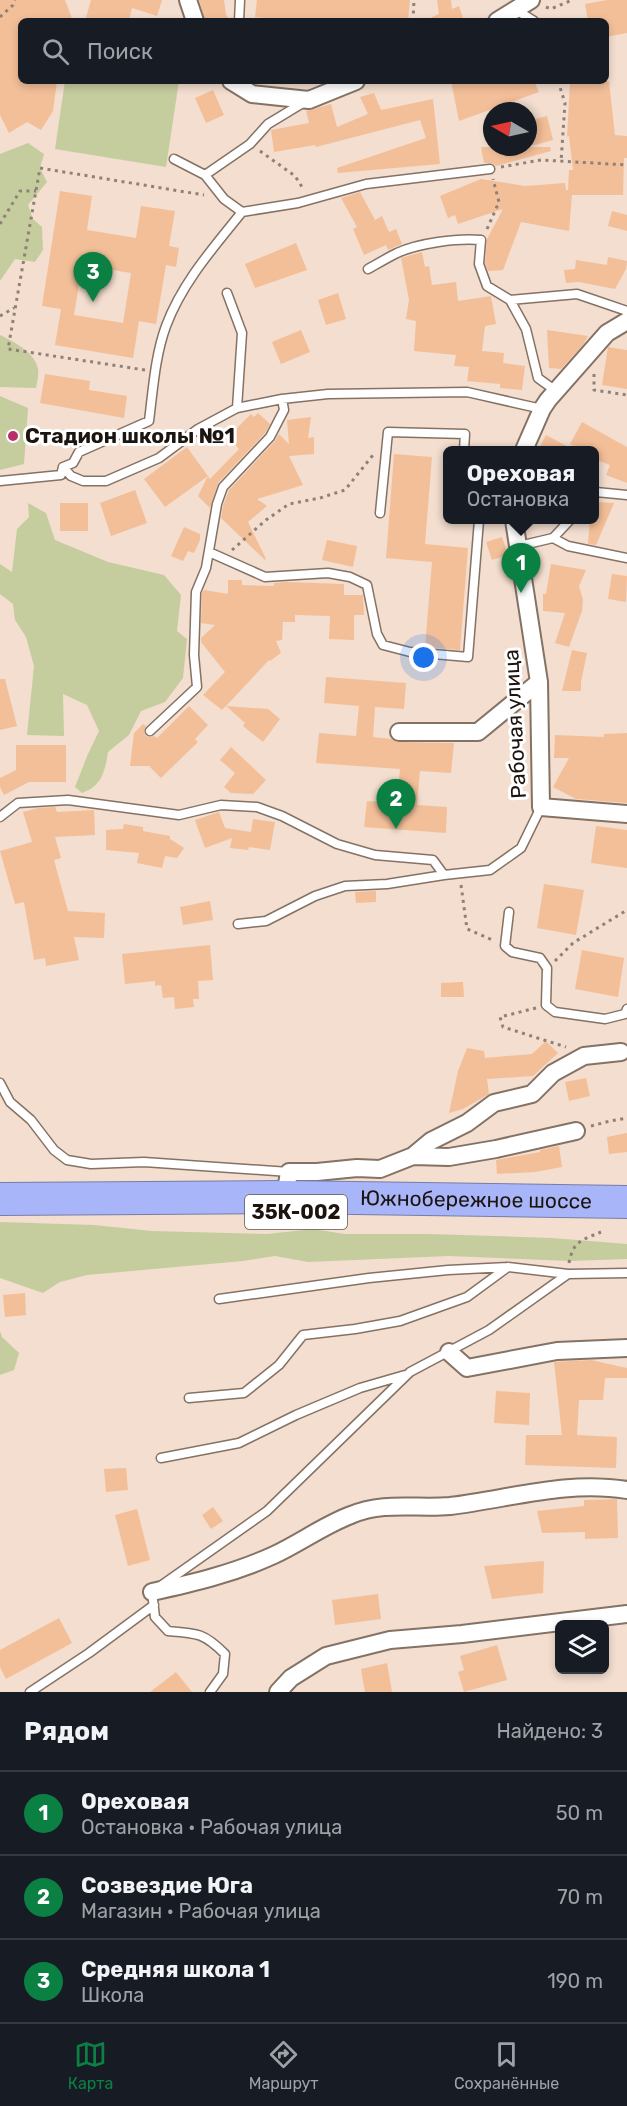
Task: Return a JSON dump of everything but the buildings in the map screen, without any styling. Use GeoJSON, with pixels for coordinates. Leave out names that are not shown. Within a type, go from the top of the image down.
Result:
{"type":"FeatureCollection","features":[{"type":"Feature","properties":{"kind":"highway","name":"Южнобережное шоссе"},"geometry":{"type":"LineString","coordinates":[[0,1199],[287,1184],[627,1202]]}},
{"type":"Feature","properties":{"kind":"highway","name":"Южнобережное шоссе"},"geometry":{"type":"LineString","coordinates":[[0,1213],[627,1212]]}},
{"type":"Feature","properties":{"kind":"street"},"geometry":{"type":"LineString","coordinates":[[188,0],[194,18]]}},
{"type":"Feature","properties":{"kind":"street"},"geometry":{"type":"LineString","coordinates":[[502,18],[526,3]]}},
{"type":"Feature","properties":{"kind":"street"},"geometry":{"type":"LineString","coordinates":[[236,84],[252,94],[309,100],[349,84]]}},
{"type":"Feature","properties":{"kind":"street"},"geometry":{"type":"LineString","coordinates":[[526,446],[542,409],[556,391],[607,333],[627,321]]}},
{"type":"Feature","properties":{"kind":"street","name":"Рабочая улица"},"geometry":{"type":"LineString","coordinates":[[515,524],[539,682],[541,807],[627,814]]}},
{"type":"Feature","properties":{"kind":"street"},"geometry":{"type":"LineString","coordinates":[[399,732],[478,732],[539,682]]}},
{"type":"Feature","properties":{"kind":"street"},"geometry":{"type":"LineString","coordinates":[[287,1184],[357,1168],[380,1169],[412,1156],[431,1141],[467,1123],[494,1103],[532,1094],[553,1073],[584,1056],[621,1052]]}},
{"type":"Feature","properties":{"kind":"street"},"geometry":{"type":"LineString","coordinates":[[412,1156],[449,1157],[576,1131]]}},
{"type":"Feature","properties":{"kind":"street"},"geometry":{"type":"LineString","coordinates":[[449,1352],[467,1368],[557,1352],[627,1348]]}},
{"type":"Feature","properties":{"kind":"street"},"geometry":{"type":"LineString","coordinates":[[152,1598],[273,1556],[351,1514],[391,1505],[449,1506],[551,1489],[616,1488],[627,1490]]}},
{"type":"Feature","properties":{"kind":"street"},"geometry":{"type":"LineString","coordinates":[[278,1692],[291,1678],[326,1656],[390,1640],[462,1634],[627,1614]]}},
{"type":"Feature","properties":{"kind":"lane"},"geometry":{"type":"LineString","coordinates":[[239,18],[240,0]]}},
{"type":"Feature","properties":{"kind":"lane"},"geometry":{"type":"LineString","coordinates":[[526,3],[533,18]]}},
{"type":"Feature","properties":{"kind":"lane"},"geometry":{"type":"LineString","coordinates":[[205,175],[250,144],[268,124],[309,100]]}},
{"type":"Feature","properties":{"kind":"lane"},"geometry":{"type":"LineString","coordinates":[[174,159],[205,175],[224,199],[242,212]]}},
{"type":"Feature","properties":{"kind":"lane"},"geometry":{"type":"LineString","coordinates":[[63,467],[73,463],[79,452],[150,421],[165,327],[190,278],[242,212],[309,199],[366,184],[490,169]]}},
{"type":"Feature","properties":{"kind":"lane"},"geometry":{"type":"LineString","coordinates":[[368,269],[398,252],[415,247],[465,238],[481,240],[479,264],[487,286],[510,300],[526,329],[538,378],[556,391]]}},
{"type":"Feature","properties":{"kind":"lane"},"geometry":{"type":"LineString","coordinates":[[227,293],[242,333],[237,408]]}},
{"type":"Feature","properties":{"kind":"lane"},"geometry":{"type":"LineString","coordinates":[[510,300],[577,294],[627,311]]}},
{"type":"Feature","properties":{"kind":"lane"},"geometry":{"type":"LineString","coordinates":[[63,467],[71,476],[82,481],[106,481],[159,458],[198,429],[237,408],[282,399],[328,394],[467,392],[542,409]]}},
{"type":"Feature","properties":{"kind":"lane"},"geometry":{"type":"LineString","coordinates":[[150,731],[197,687],[194,655],[196,592],[206,568],[217,504],[223,487],[270,437],[284,410],[282,399]]}},
{"type":"Feature","properties":{"kind":"lane"},"geometry":{"type":"LineString","coordinates":[[380,513],[388,432],[465,434],[464,446]]}},
{"type":"Feature","properties":{"kind":"lane"},"geometry":{"type":"LineString","coordinates":[[0,481],[61,475],[63,467]]}},
{"type":"Feature","properties":{"kind":"lane"},"geometry":{"type":"LineString","coordinates":[[599,492],[627,495]]}},
{"type":"Feature","properties":{"kind":"lane"},"geometry":{"type":"LineString","coordinates":[[209,552],[265,578],[328,573],[350,577],[367,585],[376,634],[383,645],[410,652],[468,657],[479,524]]}},
{"type":"Feature","properties":{"kind":"lane"},"geometry":{"type":"LineString","coordinates":[[519,546],[553,538],[566,524]]}},
{"type":"Feature","properties":{"kind":"lane"},"geometry":{"type":"LineString","coordinates":[[553,538],[568,546],[627,558]]}},
{"type":"Feature","properties":{"kind":"lane"},"geometry":{"type":"LineString","coordinates":[[0,817],[18,803],[58,800],[179,815],[221,805],[256,807],[282,816],[337,844],[375,855],[433,860],[444,875]]}},
{"type":"Feature","properties":{"kind":"lane"},"geometry":{"type":"LineString","coordinates":[[238,924],[266,921],[315,896],[345,886],[387,884],[490,870],[521,848],[541,807]]}},
{"type":"Feature","properties":{"kind":"lane"},"geometry":{"type":"LineString","coordinates":[[509,912],[504,946],[512,952],[540,958],[547,968],[546,1005],[555,1012],[605,1019],[625,1014],[627,1009]]}},
{"type":"Feature","properties":{"kind":"lane"},"geometry":{"type":"LineString","coordinates":[[0,1083],[10,1102],[31,1120],[54,1150],[68,1160],[91,1164],[144,1162],[287,1184]]}},
{"type":"Feature","properties":{"kind":"lane"},"geometry":{"type":"LineString","coordinates":[[189,1398],[244,1393],[279,1365],[303,1335],[400,1321],[467,1297],[508,1267]]}},
{"type":"Feature","properties":{"kind":"lane"},"geometry":{"type":"LineString","coordinates":[[219,1299],[369,1278],[508,1267],[568,1274],[627,1273]]}},
{"type":"Feature","properties":{"kind":"lane"},"geometry":{"type":"LineString","coordinates":[[161,1458],[239,1443],[296,1415],[360,1388],[408,1374],[489,1330],[568,1274]]}},
{"type":"Feature","properties":{"kind":"lane"},"geometry":{"type":"LineString","coordinates":[[30,1692],[89,1653],[152,1598],[267,1511],[408,1374]]}},
{"type":"Feature","properties":{"kind":"lane"},"geometry":{"type":"LineString","coordinates":[[152,1598],[155,1617],[168,1631],[196,1633],[213,1642],[225,1654],[223,1674],[210,1692]]}},
{"type":"Feature","properties":{"kind":"path"},"geometry":{"type":"LineString","coordinates":[[0,17],[13,6],[15,0]]}},
{"type":"Feature","properties":{"kind":"path"},"geometry":{"type":"LineString","coordinates":[[412,18],[414,0]]}},
{"type":"Feature","properties":{"kind":"path"},"geometry":{"type":"LineString","coordinates":[[526,3],[551,9],[572,0]]}},
{"type":"Feature","properties":{"kind":"path"},"geometry":{"type":"LineString","coordinates":[[559,84],[565,103],[561,162]]}},
{"type":"Feature","properties":{"kind":"path"},"geometry":{"type":"LineString","coordinates":[[250,144],[295,176],[309,199]]}},
{"type":"Feature","properties":{"kind":"path"},"geometry":{"type":"LineString","coordinates":[[481,240],[499,202],[490,169],[541,160],[627,165]]}},
{"type":"Feature","properties":{"kind":"path"},"geometry":{"type":"LineString","coordinates":[[156,372],[8,349],[40,168],[224,199]]}},
{"type":"Feature","properties":{"kind":"path"},"geometry":{"type":"LineString","coordinates":[[0,224],[20,191],[36,191]]}},
{"type":"Feature","properties":{"kind":"path"},"geometry":{"type":"LineString","coordinates":[[0,316],[15,308]]}},
{"type":"Feature","properties":{"kind":"path"},"geometry":{"type":"LineString","coordinates":[[585,360],[594,371],[594,390],[627,395]]}},
{"type":"Feature","properties":{"kind":"path"},"geometry":{"type":"LineString","coordinates":[[224,559],[242,540],[289,504],[345,490],[387,440]]}},
{"type":"Feature","properties":{"kind":"path"},"geometry":{"type":"LineString","coordinates":[[459,873],[467,929],[504,946]]}},
{"type":"Feature","properties":{"kind":"path"},"geometry":{"type":"LineString","coordinates":[[547,968],[573,943],[627,910]]}},
{"type":"Feature","properties":{"kind":"path"},"geometry":{"type":"LineString","coordinates":[[546,1005],[500,1017],[504,1027],[562,1045],[584,1056]]}},
{"type":"Feature","properties":{"kind":"path"},"geometry":{"type":"LineString","coordinates":[[576,1131],[610,1120],[627,1118]]}},
{"type":"Feature","properties":{"kind":"path"},"geometry":{"type":"LineString","coordinates":[[568,1274],[572,1250],[578,1242],[601,1232]]}},
{"type":"Feature","properties":{"kind":"green space"},"geometry":{"type":"Polygon","coordinates":[[[65,84],[179,84],[166,167],[55,149],[65,84]]]}},
{"type":"Feature","properties":{"kind":"green space"},"geometry":{"type":"Polygon","coordinates":[[[28,143],[44,154],[40,168],[47,182],[28,205],[33,219],[42,227],[43,250],[35,262],[15,259],[0,281],[0,154],[28,143]]]}},
{"type":"Feature","properties":{"kind":"green space"},"geometry":{"type":"Polygon","coordinates":[[[0,335],[23,348],[33,358],[38,371],[36,388],[0,387],[0,335]]]}},
{"type":"Feature","properties":{"kind":"green space","name":"Стадион школы №1"},"geometry":{"type":"Polygon","coordinates":[[[0,396],[28,408],[24,464],[0,470],[0,396]]]}},
{"type":"Feature","properties":{"kind":"green space"},"geometry":{"type":"Polygon","coordinates":[[[28,503],[46,513],[55,540],[108,562],[164,575],[181,595],[177,631],[187,639],[183,678],[165,702],[141,711],[129,735],[108,752],[104,771],[98,782],[82,793],[75,787],[99,731],[87,705],[63,694],[64,736],[27,735],[34,666],[26,637],[15,620],[13,604],[0,594],[0,564],[12,572],[17,529],[29,517],[28,503]]]}},
{"type":"Feature","properties":{"kind":"green space"},"geometry":{"type":"Polygon","coordinates":[[[0,1222],[94,1225],[152,1231],[267,1234],[313,1229],[345,1234],[552,1238],[627,1244],[627,1259],[570,1261],[449,1256],[308,1262],[275,1256],[87,1275],[60,1282],[43,1293],[0,1278],[0,1222]]]}},
{"type":"Feature","properties":{"kind":"green space"},"geometry":{"type":"Polygon","coordinates":[[[0,1331],[2,1337],[19,1353],[14,1370],[0,1375],[0,1331]]]}},
{"type":"Feature","properties":{"kind":"place","name":"Средняя школа 1"},"geometry":{"type":"Point","coordinates":[93,302]}},
{"type":"Feature","properties":{"kind":"place","name":"Стадион школы №1"},"geometry":{"type":"Point","coordinates":[13,436]}},
{"type":"Feature","properties":{"kind":"place","name":"Ореховая"},"geometry":{"type":"Point","coordinates":[521,593]}},
{"type":"Feature","properties":{"kind":"place","name":"Созвездие Юга"},"geometry":{"type":"Point","coordinates":[396,829]}}]}
